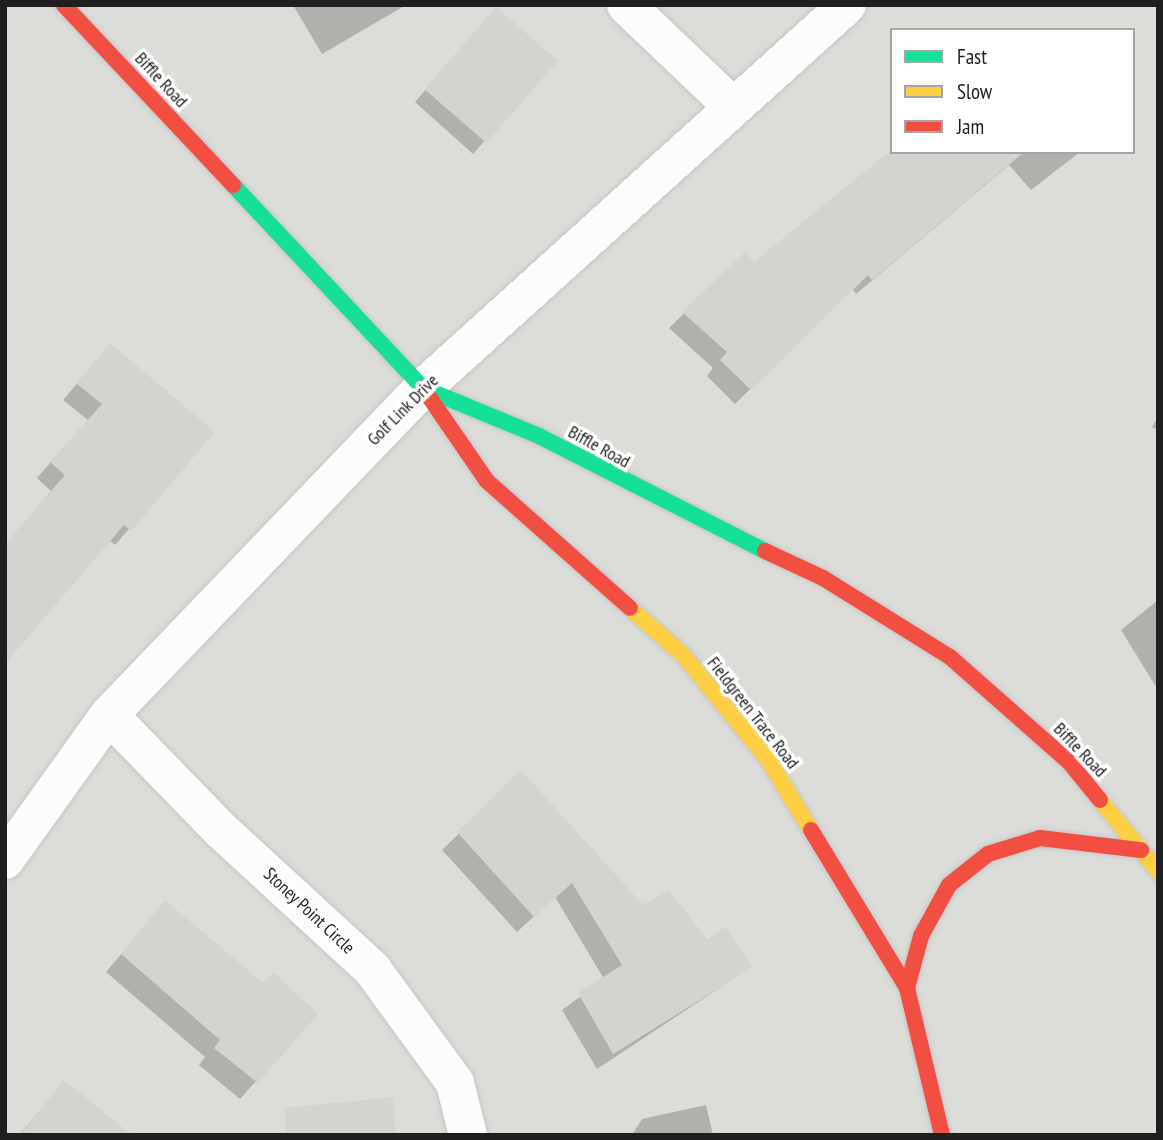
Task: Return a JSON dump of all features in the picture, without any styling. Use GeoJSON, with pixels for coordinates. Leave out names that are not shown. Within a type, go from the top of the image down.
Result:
{"type":"FeatureCollection","features":[{"type":"Feature","properties":{"kind":"street","name":"Biffle Road"},"geometry":{"type":"LineString","coordinates":[[64,5],[423,388],[539,436],[653,499],[823,578],[950,657],[1069,762],[1158,871]]}},
{"type":"Feature","properties":{"kind":"street"},"geometry":{"type":"LineString","coordinates":[[626,5],[732,106]]}},
{"type":"Feature","properties":{"kind":"street","name":"Golf Link Drive"},"geometry":{"type":"LineString","coordinates":[[5,860],[109,715],[423,388],[732,106],[847,5]]}},
{"type":"Feature","properties":{"kind":"street","name":"Fieldgreen Trace Road"},"geometry":{"type":"LineString","coordinates":[[423,388],[487,481],[684,656],[767,758],[907,988],[942,1135]]}},
{"type":"Feature","properties":{"kind":"street","name":"Stoney Point Circle"},"geometry":{"type":"LineString","coordinates":[[109,715],[222,831],[372,969],[455,1083],[468,1135]]}},
{"type":"Feature","properties":{"kind":"street"},"geometry":{"type":"LineString","coordinates":[[907,988],[921,936],[949,885],[988,854],[1040,838],[1141,850]]}},
{"type":"Feature","properties":{"kind":"shaded area"},"geometry":{"type":"Polygon","coordinates":[[[5,5],[1158,5],[1158,1135],[5,1135],[5,5]]]}},
{"type":"Feature","properties":{"kind":"building"},"geometry":{"type":"Polygon","coordinates":[[[496,7],[558,61],[486,143],[424,89],[496,7]]]}},
{"type":"Feature","properties":{"kind":"building"},"geometry":{"type":"Polygon","coordinates":[[[889,152],[1022,154],[872,280],[868,275],[751,390],[720,360],[727,352],[682,312],[744,253],[755,261],[889,152]]]}},
{"type":"Feature","properties":{"kind":"building"},"geometry":{"type":"Polygon","coordinates":[[[110,343],[215,432],[131,531],[124,525],[5,664],[5,544],[65,475],[50,462],[102,404],[77,384],[110,343]]]}},
{"type":"Feature","properties":{"kind":"building"},"geometry":{"type":"Polygon","coordinates":[[[521,770],[643,905],[669,890],[707,939],[726,927],[753,967],[613,1054],[578,993],[622,965],[572,883],[534,917],[457,832],[521,770]]]}},
{"type":"Feature","properties":{"kind":"building"},"geometry":{"type":"Polygon","coordinates":[[[165,900],[262,982],[274,973],[318,1014],[258,1083],[214,1048],[220,1040],[121,954],[165,900]]]}},
{"type":"Feature","properties":{"kind":"building"},"geometry":{"type":"Polygon","coordinates":[[[64,1080],[132,1135],[20,1135],[64,1080]]]}},
{"type":"Feature","properties":{"kind":"building"},"geometry":{"type":"Polygon","coordinates":[[[393,1097],[396,1135],[286,1135],[284,1108],[393,1097]]]}},
{"type":"Feature","properties":{"kind":"traffic: fast"},"geometry":{"type":"LineString","coordinates":[[233,185],[423,388],[539,436],[765,551]]}},
{"type":"Feature","properties":{"kind":"traffic: slow"},"geometry":{"type":"LineString","coordinates":[[630,608],[684,656],[767,758],[811,830]]}},
{"type":"Feature","properties":{"kind":"traffic: slow"},"geometry":{"type":"LineString","coordinates":[[1100,800],[1158,871]]}},
{"type":"Feature","properties":{"kind":"traffic: jam"},"geometry":{"type":"LineString","coordinates":[[64,5],[233,185]]}},
{"type":"Feature","properties":{"kind":"traffic: jam"},"geometry":{"type":"LineString","coordinates":[[423,388],[487,481],[630,608]]}},
{"type":"Feature","properties":{"kind":"traffic: jam"},"geometry":{"type":"LineString","coordinates":[[765,551],[823,578],[950,657],[1069,762],[1100,800]]}},
{"type":"Feature","properties":{"kind":"traffic: jam"},"geometry":{"type":"LineString","coordinates":[[811,830],[907,988],[942,1135]]}},
{"type":"Feature","properties":{"kind":"traffic: jam"},"geometry":{"type":"LineString","coordinates":[[907,988],[921,936],[949,885],[988,854],[1040,838],[1141,850]]}}]}
